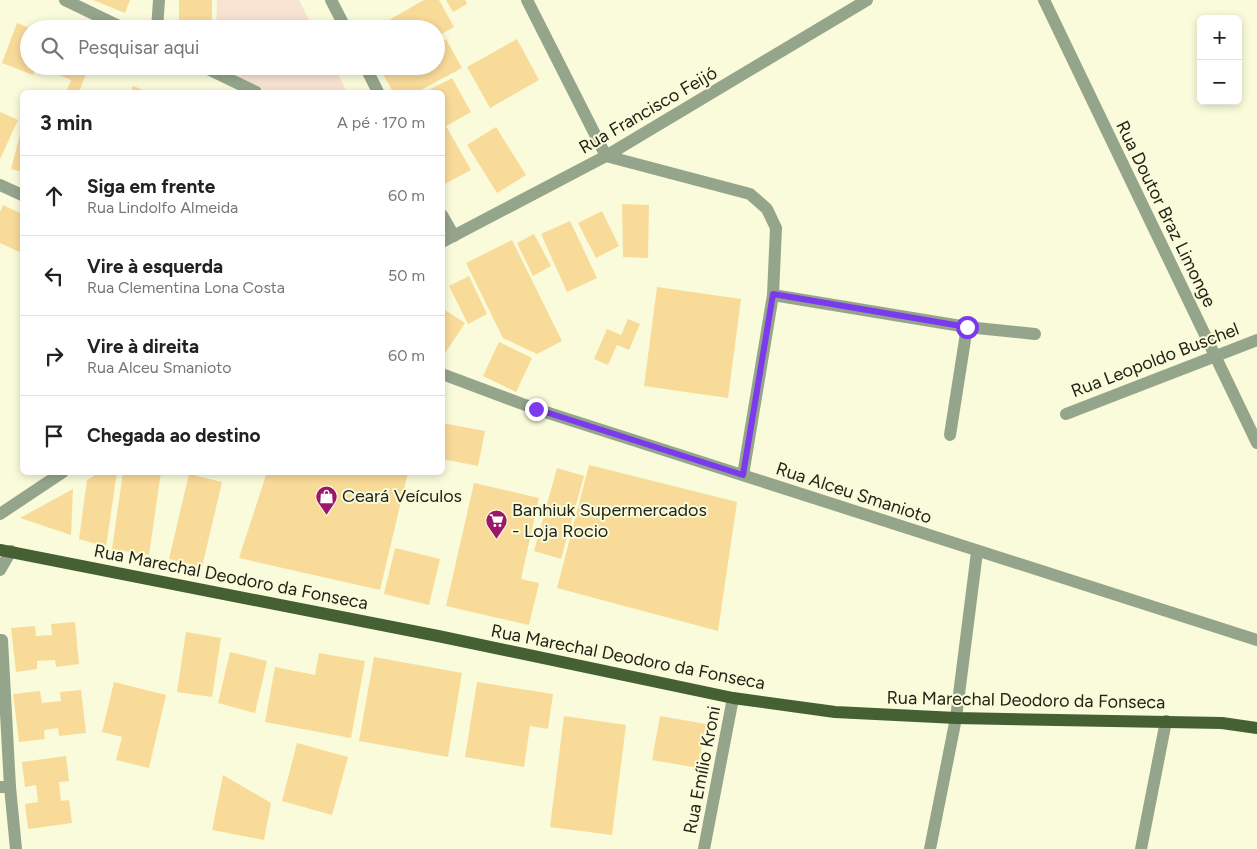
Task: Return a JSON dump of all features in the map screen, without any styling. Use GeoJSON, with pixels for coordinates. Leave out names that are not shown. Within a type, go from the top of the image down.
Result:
{"type":"FeatureCollection","features":[{"type":"Feature","properties":{"kind":"main road","name":"Rua Marechal Deodoro da Fonseca"},"geometry":{"type":"LineString","coordinates":[[6,550],[438,636],[733,698],[835,712],[956,718],[1222,722],[1257,728]]}},
{"type":"Feature","properties":{"kind":"street"},"geometry":{"type":"LineString","coordinates":[[65,0],[107,20]]}},
{"type":"Feature","properties":{"kind":"street"},"geometry":{"type":"LineString","coordinates":[[158,20],[159,0]]}},
{"type":"Feature","properties":{"kind":"street"},"geometry":{"type":"LineString","coordinates":[[331,0],[341,20]]}},
{"type":"Feature","properties":{"kind":"street"},"geometry":{"type":"LineString","coordinates":[[527,0],[606,156],[750,194],[768,209],[776,228],[773,294],[743,475]]}},
{"type":"Feature","properties":{"kind":"street","name":"Rua Francisco Feijó"},"geometry":{"type":"LineString","coordinates":[[448,239],[606,156],[867,0]]}},
{"type":"Feature","properties":{"kind":"street","name":"Rua Doutor Braz Limonge"},"geometry":{"type":"LineString","coordinates":[[1044,0],[1257,443]]}},
{"type":"Feature","properties":{"kind":"street"},"geometry":{"type":"LineString","coordinates":[[221,75],[252,90]]}},
{"type":"Feature","properties":{"kind":"street"},"geometry":{"type":"LineString","coordinates":[[370,75],[377,90]]}},
{"type":"Feature","properties":{"kind":"street"},"geometry":{"type":"LineString","coordinates":[[0,185],[20,195]]}},
{"type":"Feature","properties":{"kind":"street"},"geometry":{"type":"LineString","coordinates":[[773,294],[967,327],[1035,334]]}},
{"type":"Feature","properties":{"kind":"street"},"geometry":{"type":"LineString","coordinates":[[950,435],[967,327]]}},
{"type":"Feature","properties":{"kind":"street","name":"Rua Leopoldo Buschel"},"geometry":{"type":"LineString","coordinates":[[1066,414],[1257,340]]}},
{"type":"Feature","properties":{"kind":"street","name":"Rua Alceu Smanioto"},"geometry":{"type":"LineString","coordinates":[[445,375],[536,409],[977,552],[1257,640]]}},
{"type":"Feature","properties":{"kind":"street"},"geometry":{"type":"LineString","coordinates":[[0,514],[58,475]]}},
{"type":"Feature","properties":{"kind":"street"},"geometry":{"type":"LineString","coordinates":[[0,570],[6,550]]}},
{"type":"Feature","properties":{"kind":"street"},"geometry":{"type":"LineString","coordinates":[[930,849],[956,718],[977,552]]}},
{"type":"Feature","properties":{"kind":"street"},"geometry":{"type":"LineString","coordinates":[[0,640],[2,640],[5,787],[16,849]]}},
{"type":"Feature","properties":{"kind":"street","name":"Rua Emílio Kroni"},"geometry":{"type":"LineString","coordinates":[[704,849],[733,698]]}},
{"type":"Feature","properties":{"kind":"street"},"geometry":{"type":"LineString","coordinates":[[1141,849],[1166,721]]}},
{"type":"Feature","properties":{"kind":"shaded area"},"geometry":{"type":"Polygon","coordinates":[[[217,0],[299,0],[309,20],[216,20],[217,0]]]}},
{"type":"Feature","properties":{"kind":"shaded area"},"geometry":{"type":"Polygon","coordinates":[[[234,75],[338,75],[346,90],[265,90],[234,75]]]}},
{"type":"Feature","properties":{"kind":"building"},"geometry":{"type":"Polygon","coordinates":[[[93,0],[130,0],[125,13],[93,0]]]}},
{"type":"Feature","properties":{"kind":"building"},"geometry":{"type":"Polygon","coordinates":[[[179,0],[212,0],[212,20],[179,20],[179,0]]]}},
{"type":"Feature","properties":{"kind":"building"},"geometry":{"type":"Polygon","coordinates":[[[424,0],[439,0],[454,27],[445,32],[445,20],[389,20],[424,0]]]}},
{"type":"Feature","properties":{"kind":"building"},"geometry":{"type":"Polygon","coordinates":[[[446,0],[465,0],[467,4],[453,12],[446,0]]]}},
{"type":"Feature","properties":{"kind":"building"},"geometry":{"type":"Polygon","coordinates":[[[17,23],[20,24],[20,70],[2,63],[17,23]]]}},
{"type":"Feature","properties":{"kind":"building"},"geometry":{"type":"Polygon","coordinates":[[[517,39],[539,80],[490,108],[467,67],[517,39]]]}},
{"type":"Feature","properties":{"kind":"building"},"geometry":{"type":"Polygon","coordinates":[[[445,40],[462,68],[421,90],[392,90],[384,75],[445,75],[445,40]]]}},
{"type":"Feature","properties":{"kind":"building"},"geometry":{"type":"Polygon","coordinates":[[[59,75],[86,75],[80,90],[67,90],[71,80],[59,75]]]}},
{"type":"Feature","properties":{"kind":"building"},"geometry":{"type":"Polygon","coordinates":[[[452,78],[471,112],[446,126],[471,170],[445,184],[445,90],[429,90],[452,78]]]}},
{"type":"Feature","properties":{"kind":"building"},"geometry":{"type":"Polygon","coordinates":[[[133,86],[144,90],[132,90],[133,86]]]}},
{"type":"Feature","properties":{"kind":"building"},"geometry":{"type":"Polygon","coordinates":[[[0,112],[18,120],[0,159],[0,112]]]}},
{"type":"Feature","properties":{"kind":"building"},"geometry":{"type":"Polygon","coordinates":[[[496,127],[526,175],[497,193],[467,145],[496,127]]]}},
{"type":"Feature","properties":{"kind":"building"},"geometry":{"type":"Polygon","coordinates":[[[20,135],[20,171],[11,169],[20,135]]]}},
{"type":"Feature","properties":{"kind":"building"},"geometry":{"type":"Polygon","coordinates":[[[622,204],[649,205],[648,258],[623,257],[622,204]]]}},
{"type":"Feature","properties":{"kind":"building"},"geometry":{"type":"Polygon","coordinates":[[[3,205],[20,213],[20,252],[0,243],[0,212],[3,205]]]}},
{"type":"Feature","properties":{"kind":"building"},"geometry":{"type":"Polygon","coordinates":[[[602,211],[619,246],[596,258],[578,223],[602,211]]]}},
{"type":"Feature","properties":{"kind":"building"},"geometry":{"type":"Polygon","coordinates":[[[570,221],[597,278],[567,292],[541,234],[570,221]]]}},
{"type":"Feature","properties":{"kind":"building"},"geometry":{"type":"Polygon","coordinates":[[[534,234],[551,266],[533,276],[517,243],[534,234]]]}},
{"type":"Feature","properties":{"kind":"building"},"geometry":{"type":"Polygon","coordinates":[[[512,240],[562,341],[537,354],[503,338],[466,263],[512,240]]]}},
{"type":"Feature","properties":{"kind":"building"},"geometry":{"type":"Polygon","coordinates":[[[469,276],[487,314],[468,324],[449,286],[469,276]]]}},
{"type":"Feature","properties":{"kind":"building"},"geometry":{"type":"Polygon","coordinates":[[[657,287],[741,299],[728,398],[644,386],[657,287]]]}},
{"type":"Feature","properties":{"kind":"building"},"geometry":{"type":"Polygon","coordinates":[[[445,310],[465,323],[445,353],[445,310]]]}},
{"type":"Feature","properties":{"kind":"building"},"geometry":{"type":"Polygon","coordinates":[[[628,319],[640,324],[629,350],[617,345],[608,365],[594,359],[607,329],[621,335],[628,319]]]}},
{"type":"Feature","properties":{"kind":"building"},"geometry":{"type":"Polygon","coordinates":[[[499,342],[532,358],[516,392],[483,376],[499,342]]]}},
{"type":"Feature","properties":{"kind":"building"},"geometry":{"type":"Polygon","coordinates":[[[445,424],[485,431],[478,466],[445,460],[445,424]]]}},
{"type":"Feature","properties":{"kind":"building"},"geometry":{"type":"Polygon","coordinates":[[[589,465],[737,502],[718,631],[557,588],[589,465]]]}},
{"type":"Feature","properties":{"kind":"building"},"geometry":{"type":"Polygon","coordinates":[[[557,468],[584,476],[561,559],[534,551],[557,468]]]}},
{"type":"Feature","properties":{"kind":"building"},"geometry":{"type":"Polygon","coordinates":[[[95,475],[117,475],[106,547],[79,539],[87,480],[95,475]]]}},
{"type":"Feature","properties":{"kind":"building"},"geometry":{"type":"Polygon","coordinates":[[[123,475],[161,475],[149,555],[112,549],[123,475]]]}},
{"type":"Feature","properties":{"kind":"building"},"geometry":{"type":"Polygon","coordinates":[[[189,475],[222,482],[202,567],[169,559],[189,475]]]}},
{"type":"Feature","properties":{"kind":"building","name":"Ceará Veículos"},"geometry":{"type":"Polygon","coordinates":[[[266,475],[407,475],[380,590],[239,558],[266,475]]]}},
{"type":"Feature","properties":{"kind":"building","name":"Banhiuk Supermercados - Loja Rocio"},"geometry":{"type":"Polygon","coordinates":[[[474,483],[539,498],[521,579],[539,583],[529,625],[446,606],[474,483]]]}},
{"type":"Feature","properties":{"kind":"building"},"geometry":{"type":"Polygon","coordinates":[[[73,489],[71,535],[20,518],[73,489]]]}},
{"type":"Feature","properties":{"kind":"building"},"geometry":{"type":"Polygon","coordinates":[[[395,548],[440,559],[429,605],[384,594],[395,548]]]}},
{"type":"Feature","properties":{"kind":"building"},"geometry":{"type":"Polygon","coordinates":[[[75,622],[79,664],[56,667],[55,660],[37,661],[37,669],[16,672],[11,628],[35,626],[36,636],[52,635],[51,624],[75,622]]]}},
{"type":"Feature","properties":{"kind":"building"},"geometry":{"type":"Polygon","coordinates":[[[186,632],[221,638],[212,697],[177,692],[186,632]]]}},
{"type":"Feature","properties":{"kind":"building"},"geometry":{"type":"Polygon","coordinates":[[[230,652],[267,661],[255,713],[218,703],[230,652]]]}},
{"type":"Feature","properties":{"kind":"building"},"geometry":{"type":"Polygon","coordinates":[[[319,653],[365,661],[351,738],[265,722],[275,667],[315,675],[319,653]]]}},
{"type":"Feature","properties":{"kind":"building"},"geometry":{"type":"Polygon","coordinates":[[[374,657],[462,673],[448,757],[359,741],[374,657]]]}},
{"type":"Feature","properties":{"kind":"building"},"geometry":{"type":"Polygon","coordinates":[[[114,682],[166,695],[149,768],[116,760],[122,737],[102,732],[114,682]]]}},
{"type":"Feature","properties":{"kind":"building"},"geometry":{"type":"Polygon","coordinates":[[[477,682],[553,694],[548,729],[530,726],[524,767],[465,757],[477,682]]]}},
{"type":"Feature","properties":{"kind":"building"},"geometry":{"type":"Polygon","coordinates":[[[81,690],[86,733],[59,736],[58,728],[44,730],[45,739],[19,742],[13,694],[40,691],[42,703],[61,701],[60,692],[81,690]]]}},
{"type":"Feature","properties":{"kind":"building"},"geometry":{"type":"Polygon","coordinates":[[[564,716],[626,725],[612,835],[550,827],[564,716]]]}},
{"type":"Feature","properties":{"kind":"building"},"geometry":{"type":"Polygon","coordinates":[[[660,716],[706,724],[698,768],[652,760],[660,716]]]}},
{"type":"Feature","properties":{"kind":"building"},"geometry":{"type":"Polygon","coordinates":[[[297,743],[348,757],[332,815],[282,801],[297,743]]]}},
{"type":"Feature","properties":{"kind":"building"},"geometry":{"type":"Polygon","coordinates":[[[66,756],[69,781],[59,782],[61,801],[69,800],[72,823],[28,829],[25,804],[38,802],[36,785],[25,787],[22,762],[66,756]]]}},
{"type":"Feature","properties":{"kind":"building"},"geometry":{"type":"Polygon","coordinates":[[[223,775],[271,803],[264,840],[212,830],[223,775]]]}},
{"type":"Feature","properties":{"kind":"place","name":"Ceará Veículos"},"geometry":{"type":"Point","coordinates":[326,515]}},
{"type":"Feature","properties":{"kind":"place","name":"Banhiuk Supermercados - Loja Rocio"},"geometry":{"type":"Point","coordinates":[496,539]}},
{"type":"Feature","properties":{"kind":"route"},"geometry":{"type":"LineString","coordinates":[[536,409],[743,475],[773,294],[967,327]]}}]}
